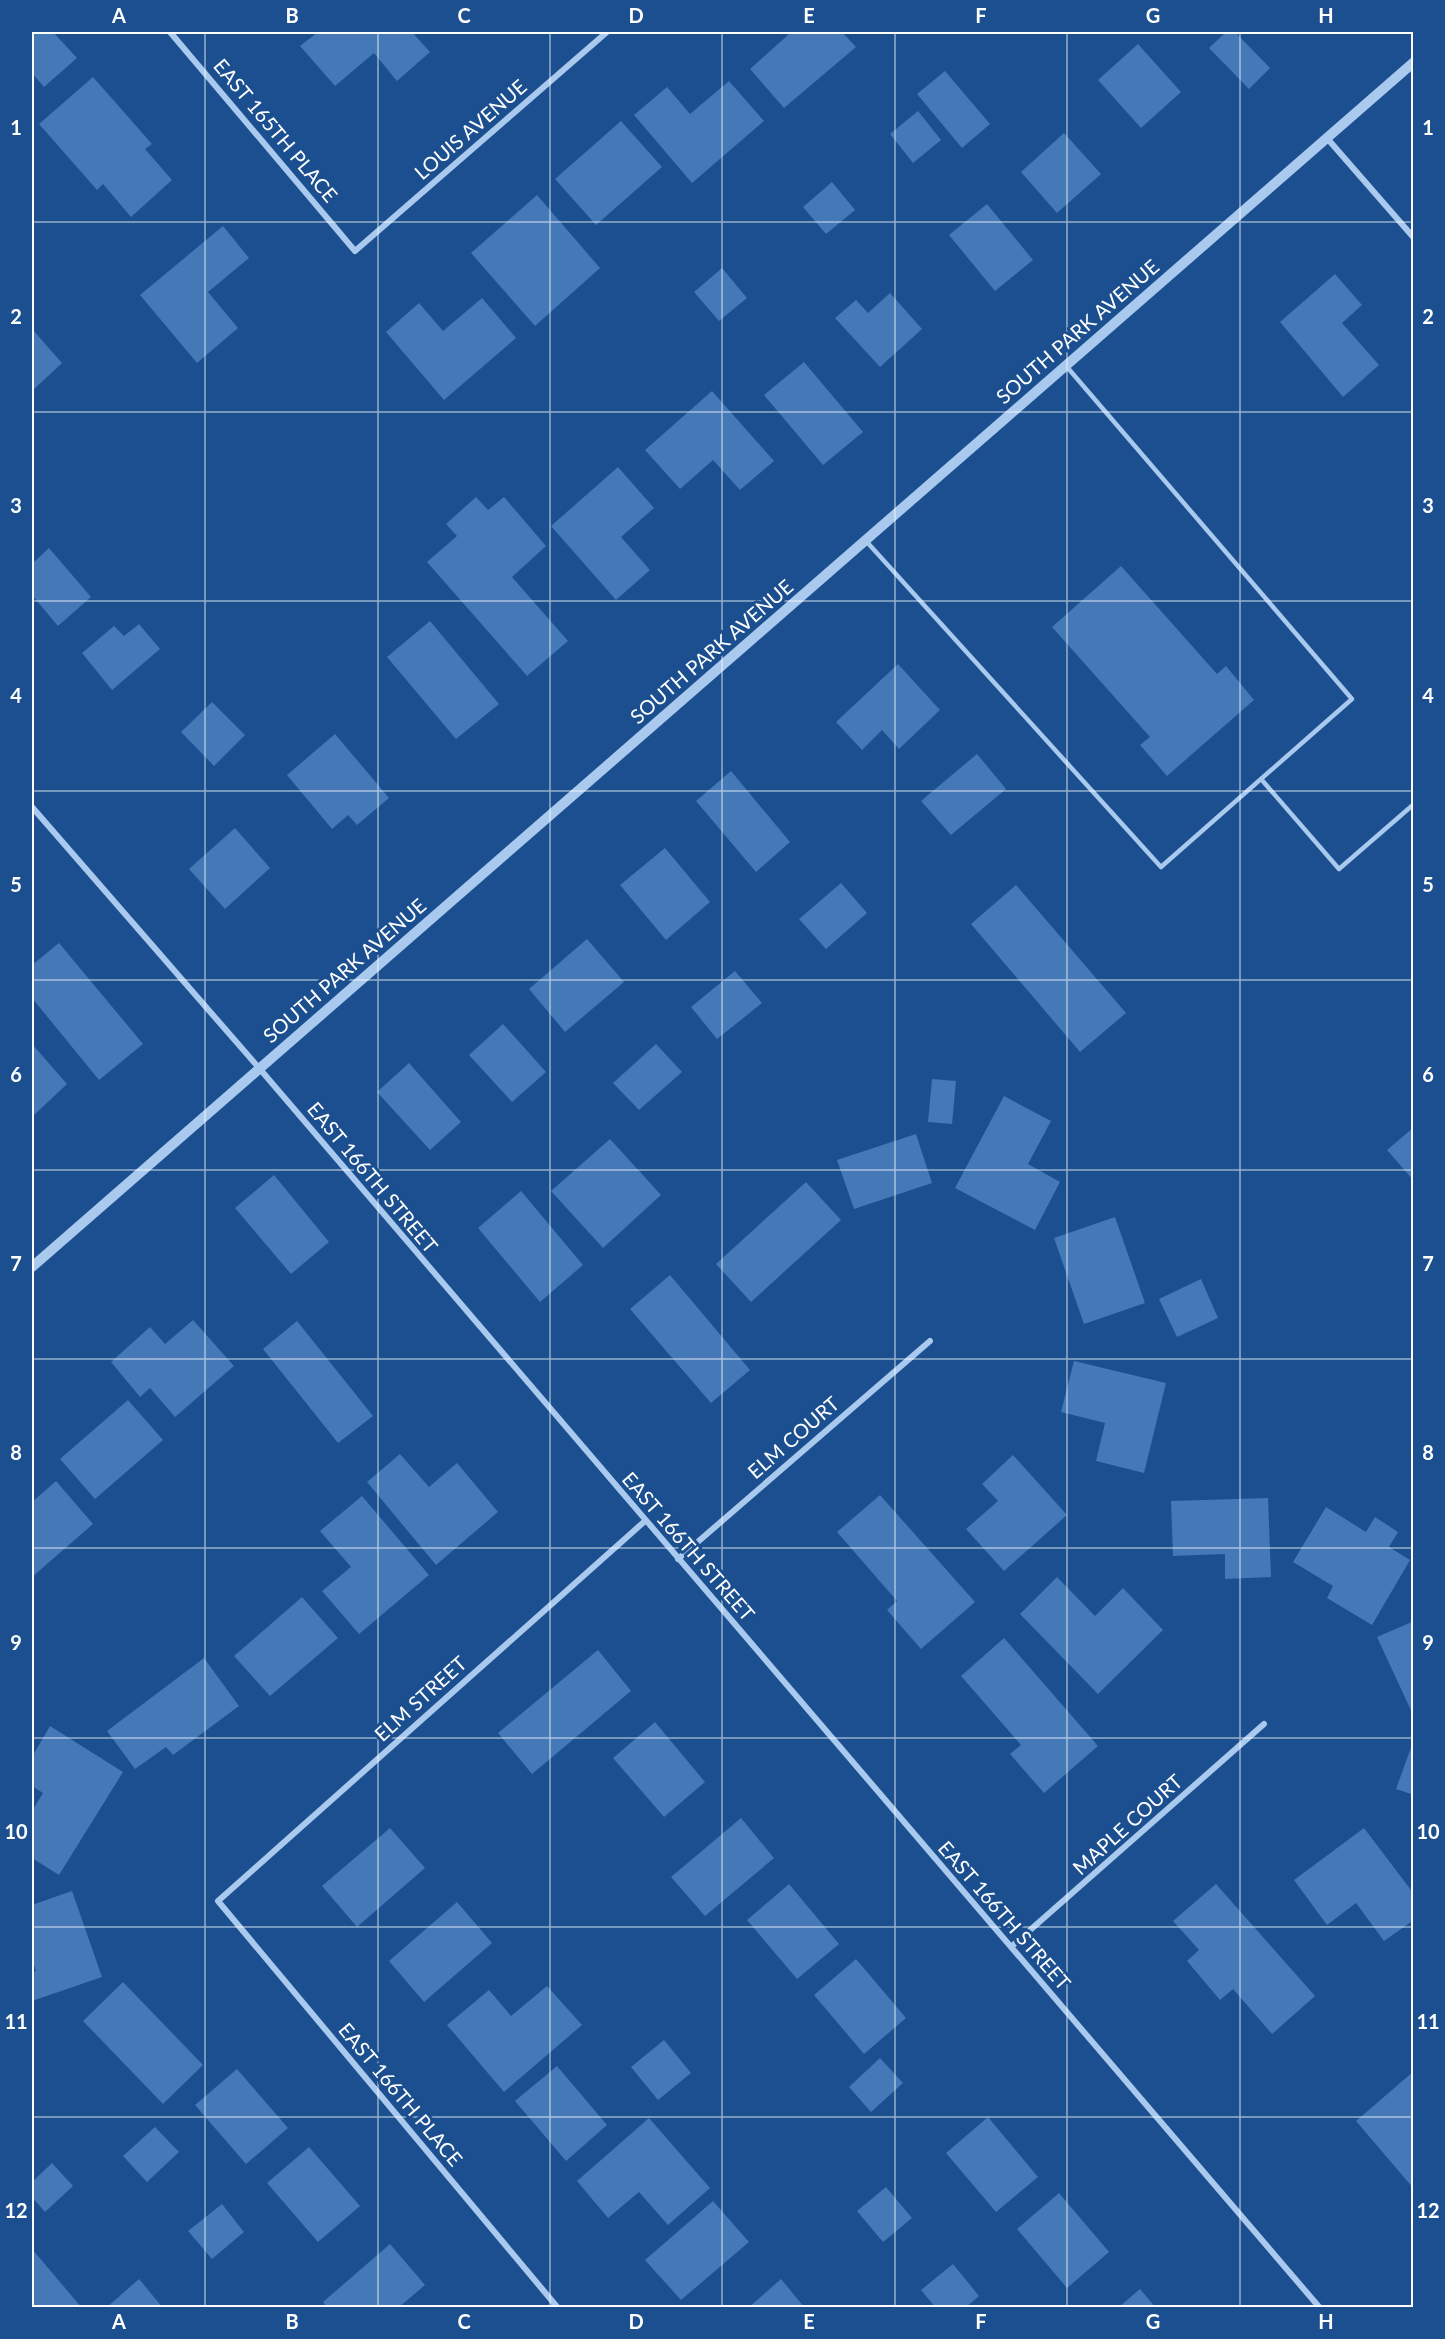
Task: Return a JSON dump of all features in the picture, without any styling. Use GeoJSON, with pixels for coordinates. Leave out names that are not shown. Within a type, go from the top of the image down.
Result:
{"type":"FeatureCollection","features":[{"type":"Feature","properties":{"kind":"street","name":"EAST 165TH PLACE"},"geometry":{"type":"LineString","coordinates":[[171,32],[356,251]]}},
{"type":"Feature","properties":{"kind":"street","name":"LOUIS AVENUE"},"geometry":{"type":"LineString","coordinates":[[356,251],[607,32]]}},
{"type":"Feature","properties":{"kind":"street","name":"SOUTH PARK AVENUE"},"geometry":{"type":"LineString","coordinates":[[32,1267],[1413,62]]}},
{"type":"Feature","properties":{"kind":"street"},"geometry":{"type":"LineString","coordinates":[[1326,137],[1413,238]]}},
{"type":"Feature","properties":{"kind":"street","name":"EAST 166TH STREET"},"geometry":{"type":"LineString","coordinates":[[32,807],[259,1068],[1320,2307]]}},
{"type":"Feature","properties":{"kind":"street","name":"ELM COURT"},"geometry":{"type":"LineString","coordinates":[[678,1559],[930,1341]]}},
{"type":"Feature","properties":{"kind":"street","name":"ELM STREET"},"geometry":{"type":"LineString","coordinates":[[218,1901],[645,1521]]}},
{"type":"Feature","properties":{"kind":"street","name":"MAPLE COURT"},"geometry":{"type":"LineString","coordinates":[[1011,1947],[1264,1724]]}},
{"type":"Feature","properties":{"kind":"street","name":"EAST 166TH PLACE"},"geometry":{"type":"LineString","coordinates":[[218,1901],[558,2307]]}},
{"type":"Feature","properties":{"kind":"lane"},"geometry":{"type":"LineString","coordinates":[[865,540],[1161,867],[1262,779],[1352,699],[1065,365]]}},
{"type":"Feature","properties":{"kind":"lane"},"geometry":{"type":"LineString","coordinates":[[1262,779],[1340,869],[1413,804]]}},
{"type":"Feature","properties":{"kind":"building"},"geometry":{"type":"Polygon","coordinates":[[[32,32],[53,32],[77,58],[44,87],[32,73],[32,32]]]}},
{"type":"Feature","properties":{"kind":"building"},"geometry":{"type":"Polygon","coordinates":[[[318,32],[412,32],[430,52],[397,81],[374,53],[335,86],[300,46],[318,32]]]}},
{"type":"Feature","properties":{"kind":"building"},"geometry":{"type":"Polygon","coordinates":[[[785,32],[842,32],[856,47],[784,108],[750,69],[788,35],[785,32]]]}},
{"type":"Feature","properties":{"kind":"building"},"geometry":{"type":"Polygon","coordinates":[[[1226,32],[1235,32],[1270,68],[1249,89],[1209,48],[1226,32]]]}},
{"type":"Feature","properties":{"kind":"building"},"geometry":{"type":"Polygon","coordinates":[[[1138,44],[1181,92],[1141,128],[1098,80],[1138,44]]]}},
{"type":"Feature","properties":{"kind":"building"},"geometry":{"type":"Polygon","coordinates":[[[945,71],[990,124],[962,148],[917,94],[945,71]]]}},
{"type":"Feature","properties":{"kind":"building"},"geometry":{"type":"Polygon","coordinates":[[[93,77],[152,144],[145,149],[172,180],[131,217],[103,184],[97,190],[39,124],[93,77]]]}},
{"type":"Feature","properties":{"kind":"building"},"geometry":{"type":"Polygon","coordinates":[[[729,81],[764,121],[692,183],[634,115],[667,87],[690,114],[729,81]]]}},
{"type":"Feature","properties":{"kind":"building"},"geometry":{"type":"Polygon","coordinates":[[[918,111],[941,140],[913,163],[890,134],[918,111]]]}},
{"type":"Feature","properties":{"kind":"building"},"geometry":{"type":"Polygon","coordinates":[[[621,121],[662,167],[596,225],[555,179],[621,121]]]}},
{"type":"Feature","properties":{"kind":"building"},"geometry":{"type":"Polygon","coordinates":[[[1064,133],[1101,174],[1057,213],[1021,172],[1064,133]]]}},
{"type":"Feature","properties":{"kind":"building"},"geometry":{"type":"Polygon","coordinates":[[[832,182],[855,210],[826,234],[803,207],[832,182]]]}},
{"type":"Feature","properties":{"kind":"building"},"geometry":{"type":"Polygon","coordinates":[[[537,195],[600,268],[535,326],[471,253],[537,195]]]}},
{"type":"Feature","properties":{"kind":"building"},"geometry":{"type":"Polygon","coordinates":[[[987,204],[1033,260],[995,291],[949,235],[987,204]]]}},
{"type":"Feature","properties":{"kind":"building"},"geometry":{"type":"Polygon","coordinates":[[[223,226],[249,258],[208,292],[238,328],[197,363],[140,295],[223,226]]]}},
{"type":"Feature","properties":{"kind":"building"},"geometry":{"type":"Polygon","coordinates":[[[722,268],[747,298],[719,321],[694,292],[722,268]]]}},
{"type":"Feature","properties":{"kind":"building"},"geometry":{"type":"Polygon","coordinates":[[[1335,274],[1362,305],[1342,323],[1379,365],[1343,397],[1280,322],[1335,274]]]}},
{"type":"Feature","properties":{"kind":"building"},"geometry":{"type":"Polygon","coordinates":[[[890,293],[922,329],[880,367],[835,318],[856,300],[868,313],[890,293]]]}},
{"type":"Feature","properties":{"kind":"building"},"geometry":{"type":"Polygon","coordinates":[[[482,298],[516,338],[444,400],[386,332],[419,303],[443,331],[482,298]]]}},
{"type":"Feature","properties":{"kind":"building"},"geometry":{"type":"Polygon","coordinates":[[[32,329],[62,363],[32,391],[32,329]]]}},
{"type":"Feature","properties":{"kind":"building"},"geometry":{"type":"Polygon","coordinates":[[[804,362],[863,432],[823,465],[764,395],[804,362]]]}},
{"type":"Feature","properties":{"kind":"building"},"geometry":{"type":"Polygon","coordinates":[[[712,391],[774,461],[740,490],[713,460],[680,489],[645,450],[712,391]]]}},
{"type":"Feature","properties":{"kind":"building"},"geometry":{"type":"Polygon","coordinates":[[[618,467],[654,508],[621,537],[650,570],[616,600],[551,526],[618,467]]]}},
{"type":"Feature","properties":{"kind":"building"},"geometry":{"type":"Polygon","coordinates":[[[476,497],[488,510],[504,497],[546,546],[512,577],[568,641],[527,676],[427,562],[457,536],[446,524],[476,497]]]}},
{"type":"Feature","properties":{"kind":"building"},"geometry":{"type":"Polygon","coordinates":[[[49,548],[91,597],[58,626],[32,595],[32,564],[49,548]]]}},
{"type":"Feature","properties":{"kind":"building"},"geometry":{"type":"Polygon","coordinates":[[[1121,566],[1217,674],[1226,666],[1254,700],[1167,776],[1140,745],[1150,737],[1052,627],[1121,566]]]}},
{"type":"Feature","properties":{"kind":"building"},"geometry":{"type":"Polygon","coordinates":[[[430,621],[499,704],[456,739],[387,657],[430,621]]]}},
{"type":"Feature","properties":{"kind":"building"},"geometry":{"type":"Polygon","coordinates":[[[139,624],[160,649],[112,690],[82,653],[114,626],[124,636],[139,624]]]}},
{"type":"Feature","properties":{"kind":"building"},"geometry":{"type":"Polygon","coordinates":[[[898,664],[940,710],[899,749],[882,730],[862,750],[836,722],[898,664]]]}},
{"type":"Feature","properties":{"kind":"building"},"geometry":{"type":"Polygon","coordinates":[[[212,702],[245,735],[214,766],[181,732],[212,702]]]}},
{"type":"Feature","properties":{"kind":"building"},"geometry":{"type":"Polygon","coordinates":[[[335,734],[389,798],[357,825],[348,815],[332,829],[287,775],[335,734]]]}},
{"type":"Feature","properties":{"kind":"building"},"geometry":{"type":"Polygon","coordinates":[[[977,754],[1006,789],[951,835],[921,801],[977,754]]]}},
{"type":"Feature","properties":{"kind":"building"},"geometry":{"type":"Polygon","coordinates":[[[731,771],[790,842],[756,872],[696,801],[731,771]]]}},
{"type":"Feature","properties":{"kind":"building"},"geometry":{"type":"Polygon","coordinates":[[[235,828],[270,868],[225,909],[189,869],[235,828]]]}},
{"type":"Feature","properties":{"kind":"building"},"geometry":{"type":"Polygon","coordinates":[[[665,848],[710,902],[666,940],[620,885],[665,848]]]}},
{"type":"Feature","properties":{"kind":"building"},"geometry":{"type":"Polygon","coordinates":[[[841,883],[867,913],[826,949],[799,919],[841,883]]]}},
{"type":"Feature","properties":{"kind":"building"},"geometry":{"type":"Polygon","coordinates":[[[1016,885],[1126,1013],[1080,1052],[971,924],[1016,885]]]}},
{"type":"Feature","properties":{"kind":"building"},"geometry":{"type":"Polygon","coordinates":[[[587,939],[624,982],[565,1032],[529,989],[587,939]]]}},
{"type":"Feature","properties":{"kind":"building"},"geometry":{"type":"Polygon","coordinates":[[[59,943],[143,1044],[99,1080],[32,998],[32,965],[59,943]]]}},
{"type":"Feature","properties":{"kind":"building"},"geometry":{"type":"Polygon","coordinates":[[[735,971],[762,1003],[717,1039],[691,1007],[735,971]]]}},
{"type":"Feature","properties":{"kind":"building"},"geometry":{"type":"Polygon","coordinates":[[[503,1024],[546,1072],[512,1102],[469,1055],[503,1024]]]}},
{"type":"Feature","properties":{"kind":"building"},"geometry":{"type":"Polygon","coordinates":[[[32,1044],[67,1084],[32,1117],[32,1044]]]}},
{"type":"Feature","properties":{"kind":"building"},"geometry":{"type":"Polygon","coordinates":[[[656,1044],[682,1072],[639,1110],[613,1083],[656,1044]]]}},
{"type":"Feature","properties":{"kind":"building"},"geometry":{"type":"Polygon","coordinates":[[[409,1063],[461,1122],[430,1150],[377,1092],[409,1063]]]}},
{"type":"Feature","properties":{"kind":"building"},"geometry":{"type":"Polygon","coordinates":[[[932,1079],[956,1081],[952,1124],[928,1122],[932,1079]]]}},
{"type":"Feature","properties":{"kind":"building"},"geometry":{"type":"Polygon","coordinates":[[[1004,1096],[1051,1121],[1028,1164],[1060,1182],[1035,1230],[955,1188],[1004,1096]]]}},
{"type":"Feature","properties":{"kind":"building"},"geometry":{"type":"Polygon","coordinates":[[[1414,1127],[1414,1181],[1387,1150],[1414,1127]]]}},
{"type":"Feature","properties":{"kind":"building"},"geometry":{"type":"Polygon","coordinates":[[[916,1134],[932,1183],[854,1209],[837,1160],[916,1134]]]}},
{"type":"Feature","properties":{"kind":"building"},"geometry":{"type":"Polygon","coordinates":[[[610,1139],[661,1195],[603,1248],[551,1191],[610,1139]]]}},
{"type":"Feature","properties":{"kind":"building"},"geometry":{"type":"Polygon","coordinates":[[[274,1175],[329,1242],[291,1274],[235,1208],[274,1175]]]}},
{"type":"Feature","properties":{"kind":"building"},"geometry":{"type":"Polygon","coordinates":[[[806,1182],[841,1220],[751,1302],[716,1264],[806,1182]]]}},
{"type":"Feature","properties":{"kind":"building"},"geometry":{"type":"Polygon","coordinates":[[[521,1191],[583,1265],[540,1302],[478,1228],[521,1191]]]}},
{"type":"Feature","properties":{"kind":"building"},"geometry":{"type":"Polygon","coordinates":[[[1115,1217],[1145,1303],[1084,1324],[1054,1238],[1115,1217]]]}},
{"type":"Feature","properties":{"kind":"building"},"geometry":{"type":"Polygon","coordinates":[[[670,1275],[750,1370],[711,1403],[630,1309],[670,1275]]]}},
{"type":"Feature","properties":{"kind":"building"},"geometry":{"type":"Polygon","coordinates":[[[1201,1279],[1218,1318],[1177,1337],[1159,1299],[1201,1279]]]}},
{"type":"Feature","properties":{"kind":"building"},"geometry":{"type":"Polygon","coordinates":[[[193,1320],[234,1366],[175,1417],[150,1388],[140,1397],[111,1362],[150,1327],[165,1344],[193,1320]]]}},
{"type":"Feature","properties":{"kind":"building"},"geometry":{"type":"Polygon","coordinates":[[[297,1321],[373,1416],[338,1443],[263,1349],[297,1321]]]}},
{"type":"Feature","properties":{"kind":"building"},"geometry":{"type":"Polygon","coordinates":[[[1074,1361],[1166,1383],[1144,1473],[1096,1461],[1105,1423],[1061,1412],[1074,1361]]]}},
{"type":"Feature","properties":{"kind":"building"},"geometry":{"type":"Polygon","coordinates":[[[128,1400],[163,1440],[95,1499],[60,1459],[128,1400]]]}},
{"type":"Feature","properties":{"kind":"building"},"geometry":{"type":"Polygon","coordinates":[[[400,1454],[429,1487],[457,1463],[498,1512],[436,1565],[367,1482],[400,1454]]]}},
{"type":"Feature","properties":{"kind":"building"},"geometry":{"type":"Polygon","coordinates":[[[1013,1455],[1067,1515],[1004,1571],[966,1529],[998,1501],[982,1484],[1013,1455]]]}},
{"type":"Feature","properties":{"kind":"building"},"geometry":{"type":"Polygon","coordinates":[[[56,1481],[93,1524],[32,1577],[32,1502],[56,1481]]]}},
{"type":"Feature","properties":{"kind":"building"},"geometry":{"type":"Polygon","coordinates":[[[880,1495],[975,1602],[921,1649],[887,1610],[897,1601],[837,1532],[880,1495]]]}},
{"type":"Feature","properties":{"kind":"building"},"geometry":{"type":"Polygon","coordinates":[[[362,1496],[429,1575],[359,1634],[322,1591],[351,1567],[320,1531],[362,1496]]]}},
{"type":"Feature","properties":{"kind":"building"},"geometry":{"type":"Polygon","coordinates":[[[1268,1498],[1271,1577],[1225,1579],[1225,1554],[1173,1556],[1171,1501],[1268,1498]]]}},
{"type":"Feature","properties":{"kind":"building"},"geometry":{"type":"Polygon","coordinates":[[[1326,1507],[1366,1532],[1375,1517],[1398,1532],[1389,1547],[1410,1560],[1372,1625],[1327,1598],[1333,1586],[1293,1562],[1326,1507]]]}},
{"type":"Feature","properties":{"kind":"building"},"geometry":{"type":"Polygon","coordinates":[[[1057,1577],[1095,1616],[1123,1588],[1163,1630],[1098,1694],[1020,1614],[1057,1577]]]}},
{"type":"Feature","properties":{"kind":"building"},"geometry":{"type":"Polygon","coordinates":[[[302,1597],[338,1638],[270,1696],[234,1656],[302,1597]]]}},
{"type":"Feature","properties":{"kind":"building"},"geometry":{"type":"Polygon","coordinates":[[[1414,1621],[1414,1717],[1377,1637],[1414,1621]]]}},
{"type":"Feature","properties":{"kind":"building"},"geometry":{"type":"Polygon","coordinates":[[[1004,1638],[1098,1746],[1044,1793],[1010,1754],[1021,1745],[961,1676],[1004,1638]]]}},
{"type":"Feature","properties":{"kind":"building"},"geometry":{"type":"Polygon","coordinates":[[[598,1650],[631,1691],[532,1774],[498,1733],[598,1650]]]}},
{"type":"Feature","properties":{"kind":"building"},"geometry":{"type":"Polygon","coordinates":[[[204,1658],[239,1706],[173,1755],[166,1747],[135,1769],[107,1731],[204,1658]]]}},
{"type":"Feature","properties":{"kind":"building"},"geometry":{"type":"Polygon","coordinates":[[[655,1722],[705,1782],[664,1817],[613,1758],[655,1722]]]}},
{"type":"Feature","properties":{"kind":"building"},"geometry":{"type":"Polygon","coordinates":[[[50,1726],[123,1772],[59,1875],[32,1858],[32,1811],[43,1793],[32,1786],[32,1757],[50,1726]]]}},
{"type":"Feature","properties":{"kind":"building"},"geometry":{"type":"Polygon","coordinates":[[[1414,1742],[1414,1795],[1396,1789],[1414,1742]]]}},
{"type":"Feature","properties":{"kind":"building"},"geometry":{"type":"Polygon","coordinates":[[[741,1818],[774,1858],[705,1916],[671,1877],[741,1818]]]}},
{"type":"Feature","properties":{"kind":"building"},"geometry":{"type":"Polygon","coordinates":[[[390,1828],[425,1868],[357,1927],[322,1886],[390,1828]]]}},
{"type":"Feature","properties":{"kind":"building"},"geometry":{"type":"Polygon","coordinates":[[[1364,1828],[1414,1894],[1414,1920],[1384,1941],[1356,1903],[1327,1925],[1294,1880],[1364,1828]]]}},
{"type":"Feature","properties":{"kind":"building"},"geometry":{"type":"Polygon","coordinates":[[[789,1884],[839,1944],[797,1979],[747,1920],[789,1884]]]}},
{"type":"Feature","properties":{"kind":"building"},"geometry":{"type":"Polygon","coordinates":[[[1216,1884],[1315,1996],[1272,2034],[1233,1989],[1220,2000],[1187,1961],[1199,1950],[1173,1921],[1216,1884]]]}},
{"type":"Feature","properties":{"kind":"building"},"geometry":{"type":"Polygon","coordinates":[[[72,1891],[102,1977],[32,2001],[32,1972],[36,1971],[32,1959],[32,1905],[72,1891]]]}},
{"type":"Feature","properties":{"kind":"building"},"geometry":{"type":"Polygon","coordinates":[[[457,1902],[492,1943],[424,2002],[389,1961],[457,1902]]]}},
{"type":"Feature","properties":{"kind":"building"},"geometry":{"type":"Polygon","coordinates":[[[856,1959],[906,2018],[864,2054],[814,1995],[856,1959]]]}},
{"type":"Feature","properties":{"kind":"building"},"geometry":{"type":"Polygon","coordinates":[[[123,1982],[203,2065],[163,2104],[83,2021],[123,1982]]]}},
{"type":"Feature","properties":{"kind":"building"},"geometry":{"type":"Polygon","coordinates":[[[547,1986],[582,2025],[504,2092],[447,2025],[489,1990],[511,2016],[547,1986]]]}},
{"type":"Feature","properties":{"kind":"building"},"geometry":{"type":"Polygon","coordinates":[[[664,2040],[691,2073],[658,2100],[631,2067],[664,2040]]]}},
{"type":"Feature","properties":{"kind":"building"},"geometry":{"type":"Polygon","coordinates":[[[880,2058],[903,2083],[871,2112],[849,2087],[880,2058]]]}},
{"type":"Feature","properties":{"kind":"building"},"geometry":{"type":"Polygon","coordinates":[[[557,2066],[607,2125],[566,2161],[515,2101],[557,2066]]]}},
{"type":"Feature","properties":{"kind":"building"},"geometry":{"type":"Polygon","coordinates":[[[237,2069],[288,2128],[246,2164],[195,2105],[237,2069]]]}},
{"type":"Feature","properties":{"kind":"building"},"geometry":{"type":"Polygon","coordinates":[[[1414,2071],[1414,2189],[1356,2121],[1414,2071]]]}},
{"type":"Feature","properties":{"kind":"building"},"geometry":{"type":"Polygon","coordinates":[[[988,2117],[1038,2177],[996,2212],[946,2153],[988,2117]]]}},
{"type":"Feature","properties":{"kind":"building"},"geometry":{"type":"Polygon","coordinates":[[[649,2118],[710,2188],[668,2225],[639,2192],[608,2218],[577,2181],[649,2118]]]}},
{"type":"Feature","properties":{"kind":"building"},"geometry":{"type":"Polygon","coordinates":[[[155,2127],[179,2152],[147,2182],[123,2156],[155,2127]]]}},
{"type":"Feature","properties":{"kind":"building"},"geometry":{"type":"Polygon","coordinates":[[[309,2147],[360,2206],[318,2242],[267,2183],[309,2147]]]}},
{"type":"Feature","properties":{"kind":"building"},"geometry":{"type":"Polygon","coordinates":[[[52,2163],[73,2186],[45,2212],[32,2197],[32,2182],[52,2163]]]}},
{"type":"Feature","properties":{"kind":"building"},"geometry":{"type":"Polygon","coordinates":[[[886,2187],[912,2218],[883,2242],[857,2211],[886,2187]]]}},
{"type":"Feature","properties":{"kind":"building"},"geometry":{"type":"Polygon","coordinates":[[[1059,2193],[1109,2252],[1067,2288],[1017,2229],[1059,2193]]]}},
{"type":"Feature","properties":{"kind":"building"},"geometry":{"type":"Polygon","coordinates":[[[713,2201],[749,2242],[681,2300],[645,2260],[713,2201]]]}},
{"type":"Feature","properties":{"kind":"building"},"geometry":{"type":"Polygon","coordinates":[[[222,2204],[244,2232],[212,2259],[188,2231],[222,2204]]]}},
{"type":"Feature","properties":{"kind":"building"},"geometry":{"type":"Polygon","coordinates":[[[390,2244],[425,2285],[398,2308],[327,2308],[323,2302],[390,2244]]]}},
{"type":"Feature","properties":{"kind":"building"},"geometry":{"type":"Polygon","coordinates":[[[32,2249],[82,2308],[32,2308],[32,2249]]]}},
{"type":"Feature","properties":{"kind":"building"},"geometry":{"type":"Polygon","coordinates":[[[953,2264],[979,2296],[965,2308],[936,2308],[921,2290],[953,2264]]]}},
{"type":"Feature","properties":{"kind":"building"},"geometry":{"type":"Polygon","coordinates":[[[139,2279],[163,2308],[106,2308],[139,2279]]]}},
{"type":"Feature","properties":{"kind":"building"},"geometry":{"type":"Polygon","coordinates":[[[781,2279],[805,2308],[748,2308],[781,2279]]]}},
{"type":"Feature","properties":{"kind":"building"},"geometry":{"type":"Polygon","coordinates":[[[1140,2289],[1156,2308],[1118,2308],[1140,2289]]]}}]}
